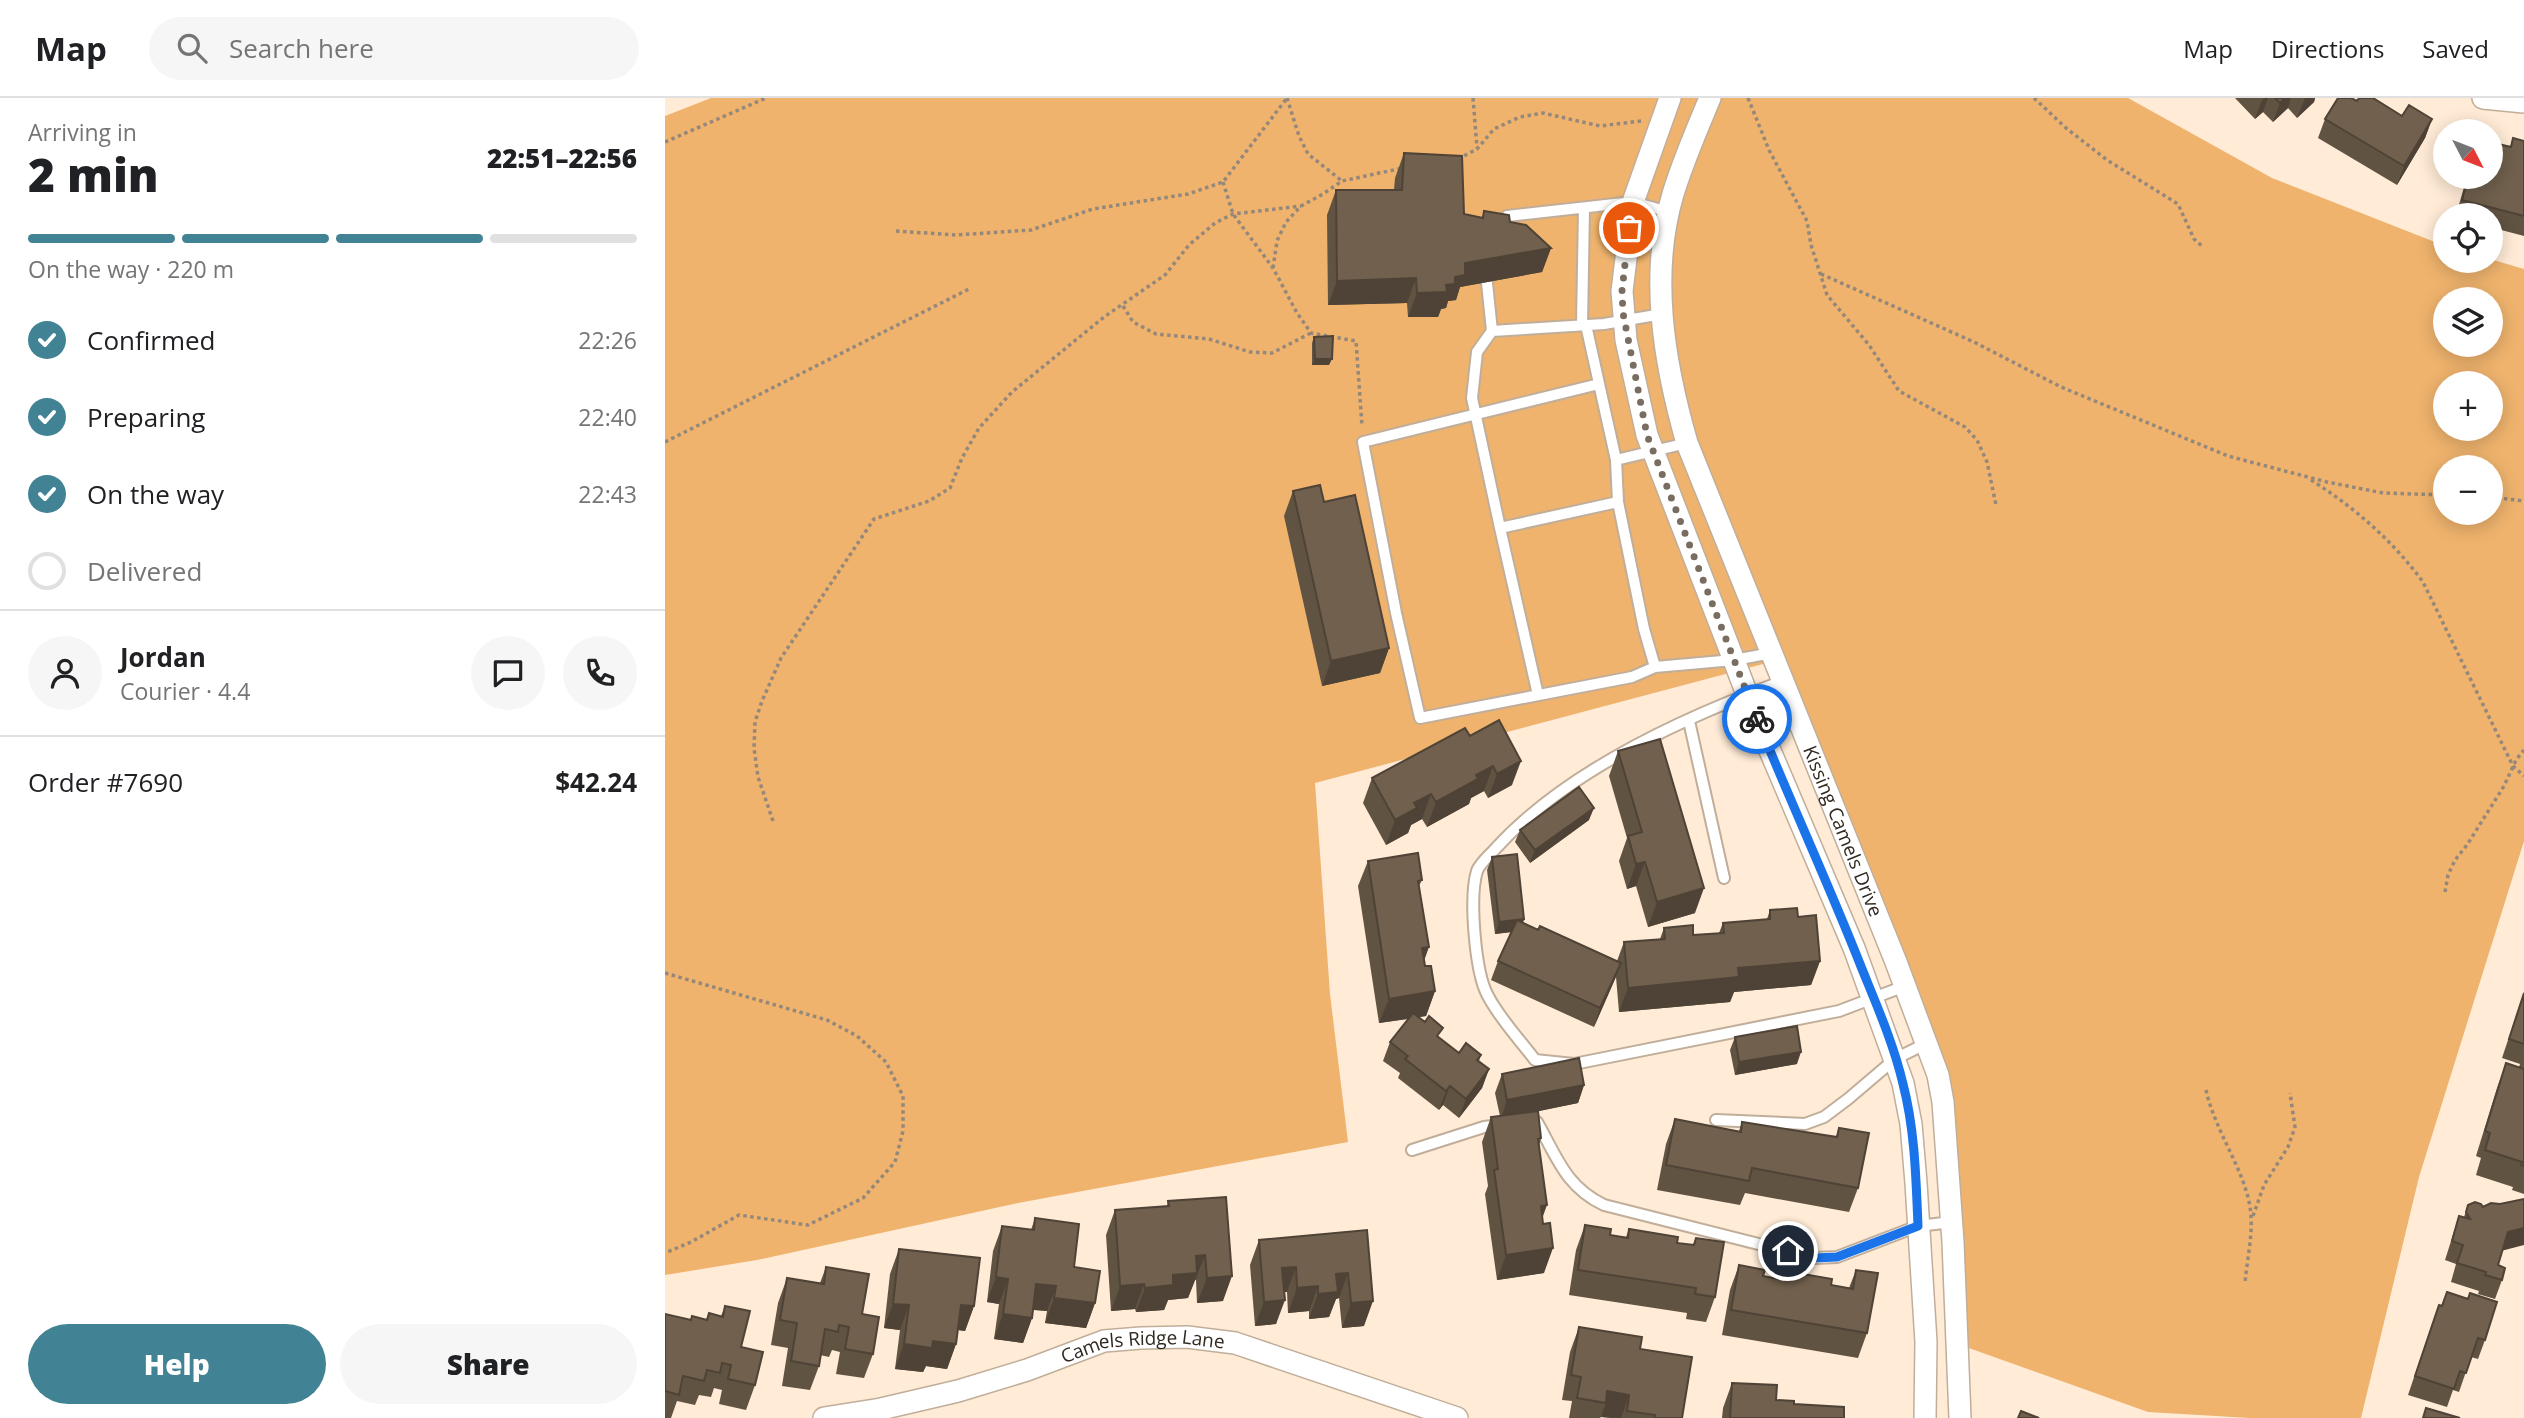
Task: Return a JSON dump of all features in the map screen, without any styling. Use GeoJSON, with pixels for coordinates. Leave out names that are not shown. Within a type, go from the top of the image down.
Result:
{"type":"FeatureCollection","features":[{"type":"Feature","properties":{"kind":"street","name":"Kissing Camels Drive"},"geometry":{"type":"LineString","coordinates":[[1710,98],[1682,169],[1663,241],[1662,314],[1670,372],[1687,443],[1905,986],[1938,1075],[1943,1102],[1952,1222],[1960,1418]]}},
{"type":"Feature","properties":{"kind":"street"},"geometry":{"type":"LineString","coordinates":[[2483,98],[2524,102]]}},
{"type":"Feature","properties":{"kind":"street","name":"Kissing Camels Drive"},"geometry":{"type":"LineString","coordinates":[[1667,107],[1633,202],[1622,291],[1624,321],[1652,450],[1747,694],[1874,998],[1903,1083],[1911,1124],[1926,1342],[1925,1418]]}},
{"type":"Feature","properties":{"kind":"street","name":"Camels Ridge Lane"},"geometry":{"type":"LineString","coordinates":[[824,1418],[881,1409],[958,1391],[1027,1370],[1104,1341],[1187,1337],[1235,1343],[1457,1418]]}},
{"type":"Feature","properties":{"kind":"lane"},"geometry":{"type":"LineString","coordinates":[[1495,231],[1507,216],[1633,202],[1669,212]]}},
{"type":"Feature","properties":{"kind":"lane"},"geometry":{"type":"LineString","coordinates":[[1584,208],[1584,325],[1616,460],[1618,502],[1644,629],[1655,667]]}},
{"type":"Feature","properties":{"kind":"lane"},"geometry":{"type":"LineString","coordinates":[[1487,283],[1492,331],[1477,352],[1472,398],[1538,695]]}},
{"type":"Feature","properties":{"kind":"lane"},"geometry":{"type":"LineString","coordinates":[[1492,331],[1624,321],[1662,314]]}},
{"type":"Feature","properties":{"kind":"lane"},"geometry":{"type":"LineString","coordinates":[[1599,384],[1363,442],[1396,613],[1420,718],[1632,677],[1655,667],[1734,660],[1772,653]]}},
{"type":"Feature","properties":{"kind":"lane"},"geometry":{"type":"LineString","coordinates":[[1616,460],[1687,443]]}},
{"type":"Feature","properties":{"kind":"lane"},"geometry":{"type":"LineString","coordinates":[[1500,528],[1618,502]]}},
{"type":"Feature","properties":{"kind":"lane"},"geometry":{"type":"LineString","coordinates":[[1783,681],[1747,694],[1689,721],[1587,773],[1515,828],[1478,868],[1473,891],[1478,963],[1487,996],[1535,1060],[1574,1064],[1839,1011],[1905,986]]}},
{"type":"Feature","properties":{"kind":"lane"},"geometry":{"type":"LineString","coordinates":[[1689,721],[1724,878]]}},
{"type":"Feature","properties":{"kind":"lane"},"geometry":{"type":"LineString","coordinates":[[1716,1120],[1805,1125],[1824,1116],[1848,1099],[1895,1059],[1927,1043]]}},
{"type":"Feature","properties":{"kind":"lane"},"geometry":{"type":"LineString","coordinates":[[1524,1123],[1537,1122],[1570,1180],[1585,1195],[1604,1205],[1814,1258],[1837,1257],[1918,1226],[1952,1222]]}},
{"type":"Feature","properties":{"kind":"lane"},"geometry":{"type":"LineString","coordinates":[[1412,1150],[1484,1127],[1510,1124]]}},
{"type":"Feature","properties":{"kind":"path"},"geometry":{"type":"LineString","coordinates":[[665,142],[766,98]]}},
{"type":"Feature","properties":{"kind":"path"},"geometry":{"type":"LineString","coordinates":[[1287,98],[1299,136],[1308,154],[1342,181]]}},
{"type":"Feature","properties":{"kind":"path"},"geometry":{"type":"LineString","coordinates":[[896,231],[956,235],[1031,230],[1093,209],[1188,194],[1223,182],[1287,98]]}},
{"type":"Feature","properties":{"kind":"path"},"geometry":{"type":"LineString","coordinates":[[1473,98],[1477,149]]}},
{"type":"Feature","properties":{"kind":"path"},"geometry":{"type":"LineString","coordinates":[[1748,98],[1769,150],[1807,221],[1811,245],[1827,295],[1869,345],[1899,391],[1965,427],[1977,440],[1987,462],[1996,505]]}},
{"type":"Feature","properties":{"kind":"path"},"geometry":{"type":"LineString","coordinates":[[2034,98],[2066,128],[2107,160],[2178,204],[2194,239],[2202,246]]}},
{"type":"Feature","properties":{"kind":"path"},"geometry":{"type":"LineString","coordinates":[[1456,160],[1477,149],[1494,130],[1520,117],[1543,113],[1600,126],[1638,122],[1667,107]]}},
{"type":"Feature","properties":{"kind":"path"},"geometry":{"type":"LineString","coordinates":[[1273,268],[1277,241],[1286,222],[1301,206],[1342,181],[1405,168]]}},
{"type":"Feature","properties":{"kind":"path"},"geometry":{"type":"LineString","coordinates":[[1223,182],[1233,214],[1273,268],[1311,333]]}},
{"type":"Feature","properties":{"kind":"path"},"geometry":{"type":"LineString","coordinates":[[773,821],[758,777],[754,748],[755,722],[762,701],[781,658],[874,519],[929,501],[950,488],[962,458],[979,428],[1012,392],[1104,317],[1165,275],[1189,245],[1215,223],[1233,214],[1301,206]]}},
{"type":"Feature","properties":{"kind":"path"},"geometry":{"type":"LineString","coordinates":[[1821,274],[1974,342],[2061,387],[2228,456],[2383,493],[2433,495]]}},
{"type":"Feature","properties":{"kind":"path"},"geometry":{"type":"LineString","coordinates":[[665,443],[969,289]]}},
{"type":"Feature","properties":{"kind":"path"},"geometry":{"type":"LineString","coordinates":[[1123,306],[1133,323],[1156,334],[1209,339],[1249,352],[1272,353],[1311,333],[1356,341],[1363,442]]}},
{"type":"Feature","properties":{"kind":"path"},"geometry":{"type":"LineString","coordinates":[[2307,477],[2334,494],[2409,562],[2423,582],[2513,766],[2524,776]]}},
{"type":"Feature","properties":{"kind":"path"},"geometry":{"type":"LineString","coordinates":[[2503,499],[2524,501]]}},
{"type":"Feature","properties":{"kind":"path"},"geometry":{"type":"LineString","coordinates":[[2445,892],[2448,875],[2455,860],[2524,750]]}},
{"type":"Feature","properties":{"kind":"path"},"geometry":{"type":"LineString","coordinates":[[665,973],[827,1020],[857,1036],[885,1062],[903,1096],[903,1131],[895,1163],[863,1198],[808,1225],[739,1215],[665,1253]]}},
{"type":"Feature","properties":{"kind":"path"},"geometry":{"type":"LineString","coordinates":[[2206,1090],[2211,1114],[2235,1165],[2250,1204],[2252,1219]]}},
{"type":"Feature","properties":{"kind":"path"},"geometry":{"type":"LineString","coordinates":[[2245,1283],[2252,1219],[2264,1185],[2288,1147],[2295,1127],[2290,1093]]}},
{"type":"Feature","properties":{"kind":"shaded area"},"geometry":{"type":"Polygon","coordinates":[[[711,98],[2128,98],[2272,178],[2433,241],[2433,273],[2503,273],[2503,263],[2524,269],[2524,841],[2419,1177],[2361,1418],[2250,1418],[2148,1412],[1966,1347],[1949,1088],[1782,659],[1315,783],[1330,994],[1348,1142],[1018,1203],[757,1260],[665,1275],[665,116],[711,98]]]}},
{"type":"Feature","properties":{"kind":"building"},"geometry":{"type":"Polygon","coordinates":[[[2338,98],[2357,101],[2359,98],[2373,98],[2402,116],[2409,105],[2432,119],[2404,166],[2325,119],[2338,98]]]}},
{"type":"Feature","properties":{"kind":"building"},"geometry":{"type":"Polygon","coordinates":[[[2513,138],[2524,141],[2524,216],[2503,211],[2503,203],[2474,203],[2462,200],[2465,189],[2503,189],[2503,145],[2511,147],[2513,138]]]}},
{"type":"Feature","properties":{"kind":"building"},"geometry":{"type":"Polygon","coordinates":[[[1404,153],[1462,156],[1464,214],[1483,218],[1484,211],[1509,215],[1510,222],[1526,225],[1551,248],[1465,263],[1465,275],[1455,277],[1455,284],[1446,285],[1447,292],[1417,293],[1416,278],[1337,281],[1336,190],[1402,190],[1404,153]]]}},
{"type":"Feature","properties":{"kind":"building"},"geometry":{"type":"Polygon","coordinates":[[[1333,336],[1332,359],[1315,359],[1314,337],[1333,336]]]}},
{"type":"Feature","properties":{"kind":"building"},"geometry":{"type":"Polygon","coordinates":[[[1320,485],[1324,502],[1355,495],[1389,648],[1331,661],[1293,491],[1320,485]]]}},
{"type":"Feature","properties":{"kind":"building"},"geometry":{"type":"Polygon","coordinates":[[[1499,720],[1521,761],[1497,774],[1493,766],[1476,775],[1478,779],[1436,802],[1431,794],[1414,803],[1417,808],[1395,820],[1372,778],[1465,728],[1470,736],[1499,720]]]}},
{"type":"Feature","properties":{"kind":"building"},"geometry":{"type":"Polygon","coordinates":[[[1660,739],[1704,888],[1657,902],[1645,862],[1636,864],[1628,836],[1642,832],[1618,751],[1660,739]]]}},
{"type":"Feature","properties":{"kind":"building"},"geometry":{"type":"Polygon","coordinates":[[[1579,787],[1594,808],[1535,850],[1520,830],[1579,787]]]}},
{"type":"Feature","properties":{"kind":"building"},"geometry":{"type":"Polygon","coordinates":[[[1418,853],[1422,880],[1418,881],[1429,947],[1422,948],[1425,966],[1431,966],[1435,991],[1389,999],[1368,861],[1418,853]]]}},
{"type":"Feature","properties":{"kind":"building"},"geometry":{"type":"Polygon","coordinates":[[[1517,854],[1524,919],[1499,922],[1492,857],[1517,854]]]}},
{"type":"Feature","properties":{"kind":"building"},"geometry":{"type":"Polygon","coordinates":[[[1797,908],[1798,917],[1816,915],[1820,961],[1738,968],[1739,977],[1628,988],[1624,942],[1665,939],[1664,928],[1693,925],[1693,935],[1724,933],[1723,923],[1770,919],[1770,910],[1797,908]]]}},
{"type":"Feature","properties":{"kind":"building"},"geometry":{"type":"Polygon","coordinates":[[[1517,920],[1538,930],[1540,926],[1621,963],[1600,1008],[1498,961],[1517,920]]]}},
{"type":"Feature","properties":{"kind":"building"},"geometry":{"type":"Polygon","coordinates":[[[2524,993],[2524,1044],[2509,1039],[2524,993]]]}},
{"type":"Feature","properties":{"kind":"building"},"geometry":{"type":"Polygon","coordinates":[[[1413,1013],[1425,1022],[1429,1016],[1443,1028],[1437,1036],[1459,1053],[1466,1043],[1481,1055],[1477,1060],[1489,1069],[1466,1099],[1450,1086],[1446,1091],[1405,1059],[1408,1056],[1390,1042],[1413,1013]]]}},
{"type":"Feature","properties":{"kind":"building"},"geometry":{"type":"Polygon","coordinates":[[[1797,1026],[1801,1052],[1739,1062],[1735,1037],[1797,1026]]]}},
{"type":"Feature","properties":{"kind":"building"},"geometry":{"type":"Polygon","coordinates":[[[1579,1058],[1584,1085],[1507,1100],[1502,1074],[1579,1058]]]}},
{"type":"Feature","properties":{"kind":"building"},"geometry":{"type":"Polygon","coordinates":[[[2506,1063],[2524,1069],[2524,1166],[2521,1165],[2522,1162],[2485,1150],[2490,1133],[2485,1131],[2506,1063]]]}},
{"type":"Feature","properties":{"kind":"building"},"geometry":{"type":"Polygon","coordinates":[[[1538,1111],[1541,1138],[1538,1139],[1547,1205],[1541,1206],[1543,1224],[1550,1223],[1553,1248],[1506,1255],[1494,1170],[1498,1169],[1491,1117],[1538,1111]]]}},
{"type":"Feature","properties":{"kind":"building"},"geometry":{"type":"Polygon","coordinates":[[[1675,1119],[1741,1132],[1742,1122],[1837,1137],[1839,1128],[1869,1133],[1858,1188],[1752,1168],[1749,1181],[1666,1165],[1675,1119]]]}},
{"type":"Feature","properties":{"kind":"building"},"geometry":{"type":"Polygon","coordinates":[[[1226,1197],[1232,1276],[1207,1278],[1205,1255],[1196,1256],[1197,1273],[1173,1275],[1173,1285],[1145,1288],[1144,1284],[1120,1286],[1115,1210],[1169,1206],[1168,1201],[1226,1197]]]}},
{"type":"Feature","properties":{"kind":"building"},"geometry":{"type":"Polygon","coordinates":[[[2524,1199],[2524,1228],[2508,1232],[2498,1265],[2505,1268],[2502,1280],[2457,1263],[2463,1245],[2452,1241],[2459,1216],[2470,1219],[2466,1212],[2468,1205],[2475,1202],[2483,1207],[2491,1203],[2524,1199]]]}},
{"type":"Feature","properties":{"kind":"building"},"geometry":{"type":"Polygon","coordinates":[[[1035,1218],[1079,1224],[1074,1267],[1100,1271],[1095,1303],[1054,1298],[1056,1286],[1036,1284],[1032,1318],[1003,1314],[1008,1279],[996,1277],[1002,1226],[1034,1230],[1035,1218]]]}},
{"type":"Feature","properties":{"kind":"building"},"geometry":{"type":"Polygon","coordinates":[[[1585,1225],[1611,1229],[1610,1235],[1628,1238],[1629,1229],[1678,1237],[1677,1243],[1694,1245],[1696,1238],[1724,1242],[1715,1297],[1695,1294],[1696,1288],[1578,1270],[1585,1225]]]}},
{"type":"Feature","properties":{"kind":"building"},"geometry":{"type":"Polygon","coordinates":[[[1367,1230],[1373,1301],[1351,1303],[1348,1273],[1336,1274],[1338,1292],[1318,1294],[1318,1286],[1297,1288],[1296,1267],[1282,1268],[1285,1300],[1264,1302],[1259,1240],[1367,1230]]]}},
{"type":"Feature","properties":{"kind":"building"},"geometry":{"type":"Polygon","coordinates":[[[899,1249],[980,1258],[974,1306],[961,1305],[956,1344],[933,1341],[932,1348],[904,1344],[909,1305],[893,1304],[899,1249]]]}},
{"type":"Feature","properties":{"kind":"building"},"geometry":{"type":"Polygon","coordinates":[[[1739,1265],[1765,1270],[1763,1276],[1778,1279],[1780,1270],[1832,1279],[1831,1285],[1853,1289],[1856,1270],[1878,1273],[1867,1333],[1731,1310],[1739,1265]]]}},
{"type":"Feature","properties":{"kind":"building"},"geometry":{"type":"Polygon","coordinates":[[[826,1267],[869,1274],[862,1314],[879,1317],[873,1354],[845,1349],[849,1327],[839,1325],[838,1332],[825,1329],[819,1366],[791,1361],[797,1323],[780,1320],[787,1278],[824,1284],[826,1267]]]}},
{"type":"Feature","properties":{"kind":"building"},"geometry":{"type":"Polygon","coordinates":[[[2447,1292],[2468,1299],[2470,1293],[2497,1302],[2485,1340],[2478,1338],[2466,1373],[2460,1371],[2454,1389],[2415,1376],[2439,1305],[2442,1306],[2447,1292]]]}},
{"type":"Feature","properties":{"kind":"building"},"geometry":{"type":"Polygon","coordinates":[[[725,1306],[750,1311],[741,1347],[763,1352],[755,1385],[728,1379],[731,1365],[722,1363],[720,1373],[707,1370],[704,1381],[683,1376],[679,1395],[665,1391],[665,1314],[691,1320],[692,1316],[707,1320],[709,1313],[723,1317],[725,1306]]]}},
{"type":"Feature","properties":{"kind":"building"},"geometry":{"type":"Polygon","coordinates":[[[1579,1327],[1642,1337],[1640,1349],[1692,1357],[1682,1418],[1654,1418],[1655,1415],[1627,1411],[1629,1395],[1607,1391],[1606,1403],[1577,1398],[1581,1377],[1571,1375],[1579,1327]]]}},
{"type":"Feature","properties":{"kind":"building"},"geometry":{"type":"Polygon","coordinates":[[[1732,1383],[1777,1385],[1776,1400],[1794,1401],[1794,1404],[1844,1407],[1844,1418],[1730,1418],[1732,1383]]]}},
{"type":"Feature","properties":{"kind":"building"},"geometry":{"type":"Polygon","coordinates":[[[2426,1408],[2460,1418],[2423,1418],[2426,1408]]]}},
{"type":"Feature","properties":{"kind":"building"},"geometry":{"type":"Polygon","coordinates":[[[2021,1411],[2039,1418],[2018,1418],[2021,1411]]]}},
{"type":"Feature","properties":{"kind":"way so far"},"geometry":{"type":"LineString","coordinates":[[1629,228],[1622,291],[1623,313],[1626,340],[1647,435],[1757,719]]}},
{"type":"Feature","properties":{"kind":"route"},"geometry":{"type":"LineString","coordinates":[[1757,719],[1888,1035],[1903,1083],[1911,1124],[1916,1183],[1918,1226],[1837,1257],[1814,1258],[1788,1251]]}}]}
